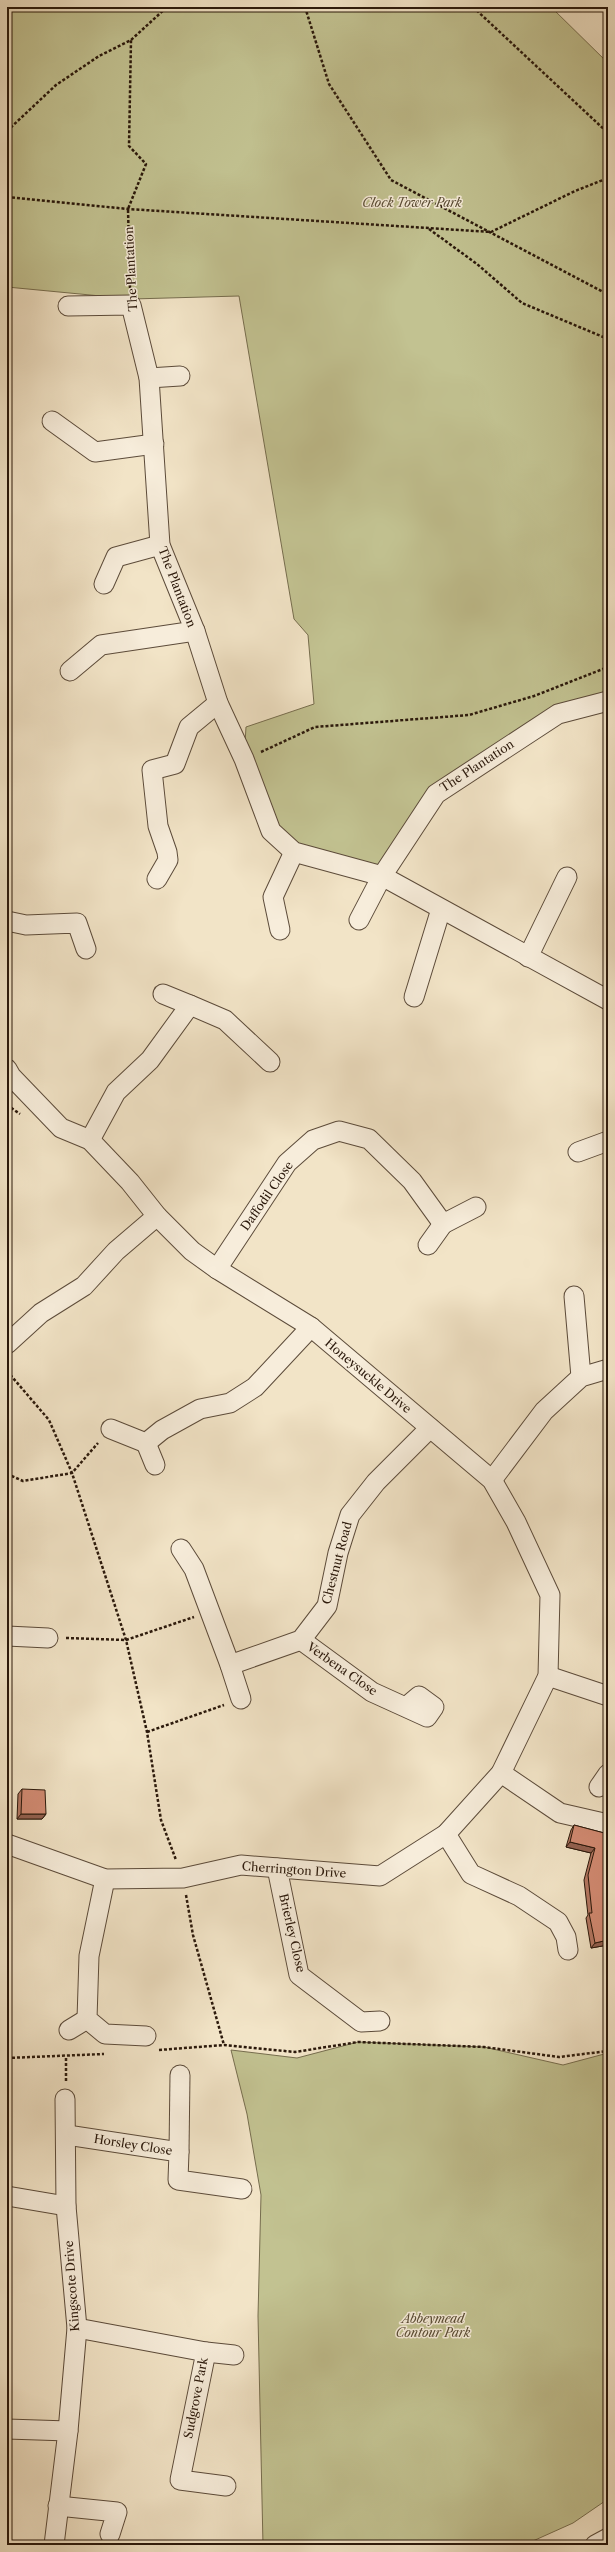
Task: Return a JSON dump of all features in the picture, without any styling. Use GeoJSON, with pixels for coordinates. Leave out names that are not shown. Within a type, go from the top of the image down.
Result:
{"type":"FeatureCollection","features":[{"type":"Feature","properties":{"kind":"street"},"geometry":{"type":"LineString","coordinates":[[68,306],[131,305]]}},
{"type":"Feature","properties":{"kind":"street","name":"The Plantation"},"geometry":{"type":"LineString","coordinates":[[131,305],[149,378],[160,545],[195,631],[218,703],[244,760],[271,831],[294,852],[382,876],[608,1000]]}},
{"type":"Feature","properties":{"kind":"street"},"geometry":{"type":"LineString","coordinates":[[149,378],[180,376]]}},
{"type":"Feature","properties":{"kind":"street"},"geometry":{"type":"LineString","coordinates":[[52,420],[95,452],[154,444]]}},
{"type":"Feature","properties":{"kind":"street"},"geometry":{"type":"LineString","coordinates":[[104,584],[116,557],[160,545]]}},
{"type":"Feature","properties":{"kind":"street"},"geometry":{"type":"LineString","coordinates":[[70,671],[101,645],[195,631]]}},
{"type":"Feature","properties":{"kind":"street","name":"The Plantation"},"geometry":{"type":"LineString","coordinates":[[382,876],[436,794],[558,714],[608,701]]}},
{"type":"Feature","properties":{"kind":"street"},"geometry":{"type":"LineString","coordinates":[[157,879],[168,860],[167,852],[158,826],[152,770],[175,764],[189,727],[218,703]]}},
{"type":"Feature","properties":{"kind":"street"},"geometry":{"type":"LineString","coordinates":[[280,930],[273,897],[294,852]]}},
{"type":"Feature","properties":{"kind":"street"},"geometry":{"type":"LineString","coordinates":[[359,920],[382,876]]}},
{"type":"Feature","properties":{"kind":"street"},"geometry":{"type":"LineString","coordinates":[[528,957],[566,877]]}},
{"type":"Feature","properties":{"kind":"street"},"geometry":{"type":"LineString","coordinates":[[414,997],[414,965],[441,909]]}},
{"type":"Feature","properties":{"kind":"street"},"geometry":{"type":"LineString","coordinates":[[7,920],[26,925],[76,923],[86,949]]}},
{"type":"Feature","properties":{"kind":"street"},"geometry":{"type":"LineString","coordinates":[[163,994],[225,1020],[270,1062]]}},
{"type":"Feature","properties":{"kind":"street"},"geometry":{"type":"LineString","coordinates":[[90,1140],[116,1092],[150,1060],[190,1005]]}},
{"type":"Feature","properties":{"kind":"street","name":"Honeysuckle Drive"},"geometry":{"type":"LineString","coordinates":[[7,1069],[11,1076],[61,1128],[90,1140],[130,1182],[156,1216],[192,1251],[217,1269],[311,1327],[492,1480],[516,1522],[550,1595],[548,1676],[501,1773]]}},
{"type":"Feature","properties":{"kind":"street","name":"Daffodil Close"},"geometry":{"type":"LineString","coordinates":[[217,1269],[287,1163],[313,1140],[339,1132],[369,1139],[412,1182],[443,1224]]}},
{"type":"Feature","properties":{"kind":"street"},"geometry":{"type":"LineString","coordinates":[[578,1152],[608,1141]]}},
{"type":"Feature","properties":{"kind":"street"},"geometry":{"type":"LineString","coordinates":[[428,1245],[443,1224],[476,1207]]}},
{"type":"Feature","properties":{"kind":"street"},"geometry":{"type":"LineString","coordinates":[[7,1344],[41,1313],[84,1286],[116,1250],[156,1216]]}},
{"type":"Feature","properties":{"kind":"street"},"geometry":{"type":"LineString","coordinates":[[574,1296],[581,1321],[581,1377]]}},
{"type":"Feature","properties":{"kind":"street"},"geometry":{"type":"LineString","coordinates":[[146,1443],[162,1430],[200,1409],[230,1403],[256,1387],[311,1327]]}},
{"type":"Feature","properties":{"kind":"street"},"geometry":{"type":"LineString","coordinates":[[492,1480],[544,1410],[581,1377],[608,1369]]}},
{"type":"Feature","properties":{"kind":"street","name":"Chestnut Road"},"geometry":{"type":"LineString","coordinates":[[301,1640],[327,1606],[338,1553],[350,1515],[376,1482],[430,1428]]}},
{"type":"Feature","properties":{"kind":"street"},"geometry":{"type":"LineString","coordinates":[[110,1429],[146,1443],[155,1465]]}},
{"type":"Feature","properties":{"kind":"street"},"geometry":{"type":"LineString","coordinates":[[181,1549],[194,1569],[230,1664],[240,1699]]}},
{"type":"Feature","properties":{"kind":"street"},"geometry":{"type":"LineString","coordinates":[[7,1636],[48,1638]]}},
{"type":"Feature","properties":{"kind":"street"},"geometry":{"type":"LineString","coordinates":[[230,1664],[301,1640]]}},
{"type":"Feature","properties":{"kind":"street","name":"Verbena Close"},"geometry":{"type":"LineString","coordinates":[[301,1640],[372,1692],[427,1717]]}},
{"type":"Feature","properties":{"kind":"street"},"geometry":{"type":"LineString","coordinates":[[548,1676],[608,1696]]}},
{"type":"Feature","properties":{"kind":"street"},"geometry":{"type":"LineString","coordinates":[[501,1773],[560,1813],[608,1824]]}},
{"type":"Feature","properties":{"kind":"street","name":"Cherrington Drive"},"geometry":{"type":"LineString","coordinates":[[7,1844],[105,1879],[183,1878],[241,1865],[380,1876],[446,1834],[501,1773]]}},
{"type":"Feature","properties":{"kind":"street"},"geometry":{"type":"LineString","coordinates":[[446,1834],[471,1874],[519,1896],[558,1922],[566,1937],[568,1950]]}},
{"type":"Feature","properties":{"kind":"street","name":"Brierley Close"},"geometry":{"type":"LineString","coordinates":[[278,1868],[298,1978],[361,2022],[380,2021]]}},
{"type":"Feature","properties":{"kind":"street"},"geometry":{"type":"LineString","coordinates":[[87,2019],[89,1956],[105,1879]]}},
{"type":"Feature","properties":{"kind":"street"},"geometry":{"type":"LineString","coordinates":[[69,2030],[87,2019]]}},
{"type":"Feature","properties":{"kind":"street"},"geometry":{"type":"LineString","coordinates":[[87,2019],[104,2034],[150,2043]]}},
{"type":"Feature","properties":{"kind":"street"},"geometry":{"type":"LineString","coordinates":[[179,2152],[180,2075]]}},
{"type":"Feature","properties":{"kind":"street","name":"Kingscote Drive"},"geometry":{"type":"LineString","coordinates":[[54,2545],[68,2432],[77,2328],[66,2206],[67,2135],[65,2099]]}},
{"type":"Feature","properties":{"kind":"street","name":"Horsley Close"},"geometry":{"type":"LineString","coordinates":[[67,2135],[179,2152],[178,2180],[242,2189]]}},
{"type":"Feature","properties":{"kind":"street"},"geometry":{"type":"LineString","coordinates":[[7,2196],[66,2206]]}},
{"type":"Feature","properties":{"kind":"street","name":"Sudgrove Park"},"geometry":{"type":"LineString","coordinates":[[77,2328],[206,2352],[180,2480],[226,2486]]}},
{"type":"Feature","properties":{"kind":"street"},"geometry":{"type":"LineString","coordinates":[[206,2352],[234,2355]]}},
{"type":"Feature","properties":{"kind":"street"},"geometry":{"type":"LineString","coordinates":[[7,2428],[68,2432]]}},
{"type":"Feature","properties":{"kind":"street"},"geometry":{"type":"LineString","coordinates":[[58,2506],[117,2512],[110,2534]]}},
{"type":"Feature","properties":{"kind":"street"},"geometry":{"type":"LineString","coordinates":[[595,2545],[608,2538]]}},
{"type":"Feature","properties":{"kind":"path"},"geometry":{"type":"LineString","coordinates":[[7,131],[56,84],[99,56],[131,40],[167,7]]}},
{"type":"Feature","properties":{"kind":"path"},"geometry":{"type":"LineString","coordinates":[[305,7],[329,84],[391,180],[607,294]]}},
{"type":"Feature","properties":{"kind":"path"},"geometry":{"type":"LineString","coordinates":[[473,7],[608,133]]}},
{"type":"Feature","properties":{"kind":"path"},"geometry":{"type":"LineString","coordinates":[[128,209],[146,164],[129,146],[131,40]]}},
{"type":"Feature","properties":{"kind":"path"},"geometry":{"type":"LineString","coordinates":[[7,197],[128,209],[491,232],[575,191],[608,178]]}},
{"type":"Feature","properties":{"kind":"path","name":"The Plantation"},"geometry":{"type":"LineString","coordinates":[[128,209],[131,305]]}},
{"type":"Feature","properties":{"kind":"path"},"geometry":{"type":"LineString","coordinates":[[429,228],[477,264],[522,303],[608,339]]}},
{"type":"Feature","properties":{"kind":"path"},"geometry":{"type":"LineString","coordinates":[[244,760],[315,727],[469,715],[534,696],[608,667]]}},
{"type":"Feature","properties":{"kind":"path"},"geometry":{"type":"LineString","coordinates":[[7,1371],[49,1420],[72,1473],[126,1640],[147,1732],[161,1820],[183,1878],[194,1935],[224,2045]]}},
{"type":"Feature","properties":{"kind":"path"},"geometry":{"type":"LineString","coordinates":[[7,1474],[23,1481],[72,1473],[110,1429]]}},
{"type":"Feature","properties":{"kind":"path"},"geometry":{"type":"LineString","coordinates":[[48,1638],[126,1640],[210,1611]]}},
{"type":"Feature","properties":{"kind":"path"},"geometry":{"type":"LineString","coordinates":[[147,1732],[240,1699]]}},
{"type":"Feature","properties":{"kind":"path"},"geometry":{"type":"LineString","coordinates":[[150,2043],[224,2045],[295,2052],[358,2042],[484,2047],[559,2057],[608,2051]]}},
{"type":"Feature","properties":{"kind":"path"},"geometry":{"type":"LineString","coordinates":[[7,2058],[66,2057],[106,2054]]}},
{"type":"Feature","properties":{"kind":"path"},"geometry":{"type":"LineString","coordinates":[[65,2099],[66,2057]]}},
{"type":"Feature","properties":{"kind":"green space","name":"Clock Tower Park"},"geometry":{"type":"Polygon","coordinates":[[[7,7],[551,7],[608,63],[608,701],[558,714],[436,794],[382,876],[294,852],[271,831],[244,759],[246,727],[314,704],[308,635],[294,619],[239,296],[132,299],[7,287],[7,7]]]}},
{"type":"Feature","properties":{"kind":"green space","name":"Abbeymead Contour Park"},"geometry":{"type":"Polygon","coordinates":[[[358,2042],[484,2047],[563,2065],[608,2053],[608,2499],[573,2523],[524,2545],[263,2545],[258,2316],[261,2195],[247,2114],[231,2050],[297,2058],[358,2042]]]}},
{"type":"Feature","properties":{"kind":"building"},"geometry":{"type":"Polygon","coordinates":[[[22,1789],[45,1790],[46,1814],[21,1814],[22,1789]]]}},
{"type":"Feature","properties":{"kind":"building"},"geometry":{"type":"Polygon","coordinates":[[[574,1825],[608,1834],[608,1864],[606,1872],[608,1872],[608,1940],[595,1943],[589,1913],[592,1913],[588,1875],[595,1848],[570,1842],[574,1825]]]}}]}
